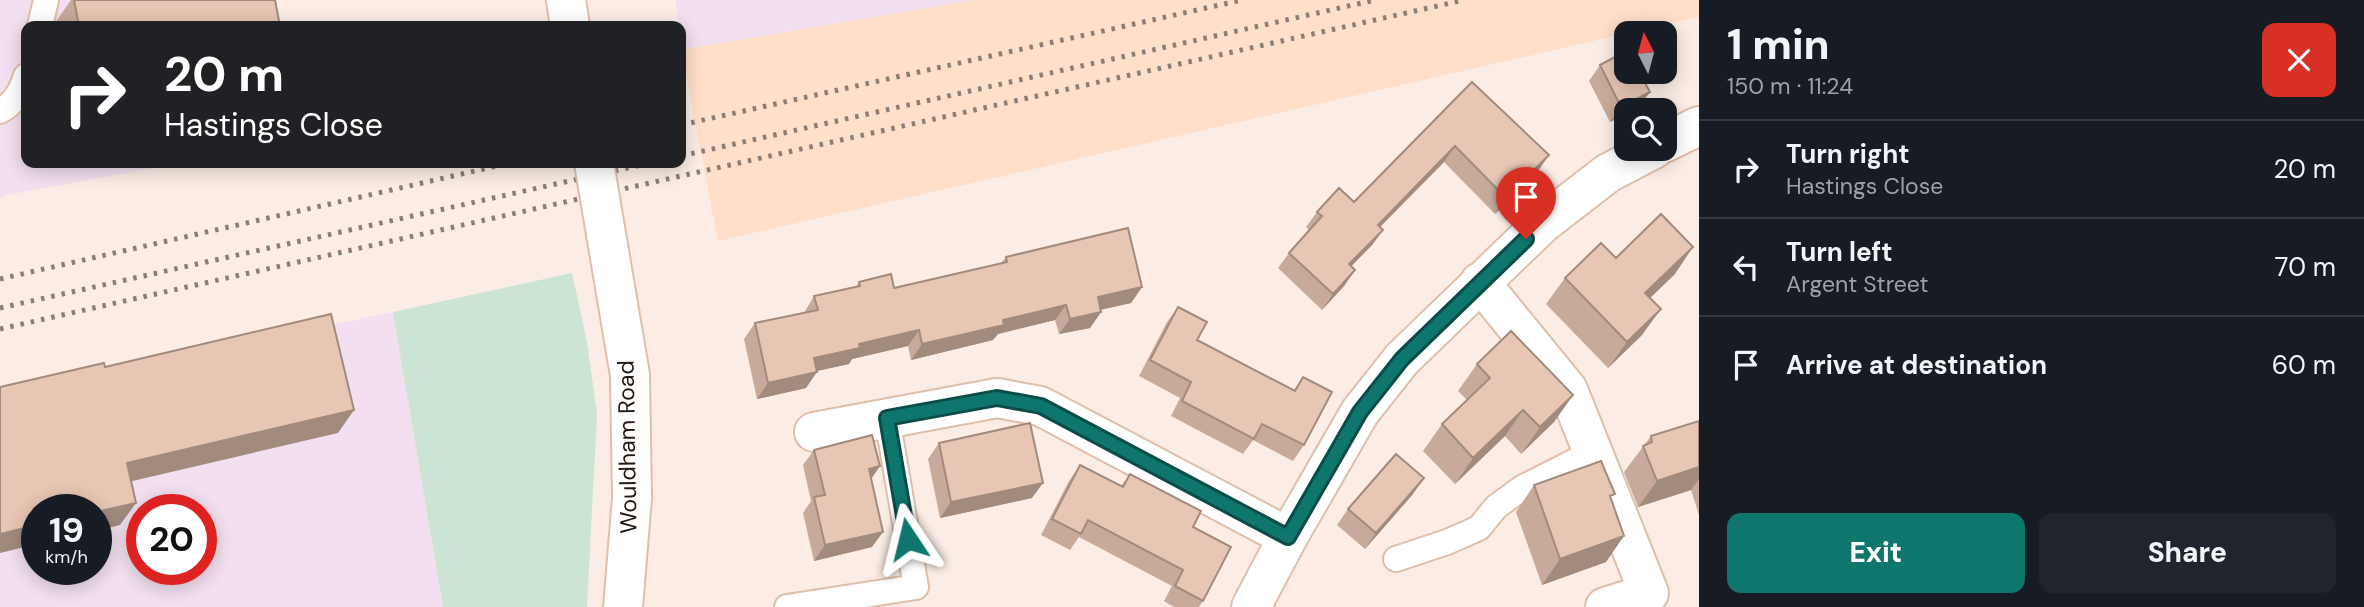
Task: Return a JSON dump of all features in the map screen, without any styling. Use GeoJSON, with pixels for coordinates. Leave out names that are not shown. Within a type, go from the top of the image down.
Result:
{"type":"FeatureCollection","features":[{"type":"Feature","properties":{"kind":"street"},"geometry":{"type":"LineString","coordinates":[[566,0],[569,21]]}},
{"type":"Feature","properties":{"kind":"street"},"geometry":{"type":"LineString","coordinates":[[1677,136],[1699,125]]}},
{"type":"Feature","properties":{"kind":"street"},"geometry":{"type":"LineString","coordinates":[[1251,607],[1360,412],[1402,359],[1542,224],[1608,173],[1631,161]]}},
{"type":"Feature","properties":{"kind":"street","name":"Wouldham Road"},"geometry":{"type":"LineString","coordinates":[[595,168],[630,375],[632,498],[623,607]]}},
{"type":"Feature","properties":{"kind":"street"},"geometry":{"type":"LineString","coordinates":[[1480,282],[1568,390],[1649,593],[1605,607]]}},
{"type":"Feature","properties":{"kind":"street"},"geometry":{"type":"LineString","coordinates":[[814,432],[997,398],[1041,406],[1288,537]]}},
{"type":"Feature","properties":{"kind":"lane"},"geometry":{"type":"LineString","coordinates":[[41,21],[46,0]]}},
{"type":"Feature","properties":{"kind":"lane"},"geometry":{"type":"LineString","coordinates":[[0,111],[8,107],[21,88]]}},
{"type":"Feature","properties":{"kind":"lane"},"geometry":{"type":"LineString","coordinates":[[787,607],[916,587],[887,418]]}},
{"type":"Feature","properties":{"kind":"lane"},"geometry":{"type":"LineString","coordinates":[[1395,559],[1479,528],[1496,507],[1522,488],[1593,452]]}},
{"type":"Feature","properties":{"kind":"shaded area"},"geometry":{"type":"Polygon","coordinates":[[[0,0],[275,0],[276,18],[272,21],[21,21],[21,168],[154,168],[0,198],[0,0]]]}},
{"type":"Feature","properties":{"kind":"shaded area"},"geometry":{"type":"Polygon","coordinates":[[[676,0],[975,0],[686,49],[686,21],[678,21],[676,0]]]}},
{"type":"Feature","properties":{"kind":"shaded area"},"geometry":{"type":"Polygon","coordinates":[[[975,0],[1699,0],[1699,17],[1677,22],[1614,21],[1614,36],[718,241],[686,76],[686,49],[975,0]]]}},
{"type":"Feature","properties":{"kind":"shaded area"},"geometry":{"type":"Polygon","coordinates":[[[393,312],[443,607],[0,607],[0,394],[393,312]]]}},
{"type":"Feature","properties":{"kind":"green space"},"geometry":{"type":"Polygon","coordinates":[[[572,273],[587,342],[597,414],[587,607],[443,607],[393,312],[572,273]]]}},
{"type":"Feature","properties":{"kind":"building"},"geometry":{"type":"Polygon","coordinates":[[[74,0],[275,0],[279,21],[78,21],[74,0]]]}},
{"type":"Feature","properties":{"kind":"building"},"geometry":{"type":"Polygon","coordinates":[[[1614,57],[1614,84],[1646,84],[1650,92],[1638,98],[1616,98],[1600,65],[1614,57]]]}},
{"type":"Feature","properties":{"kind":"building"},"geometry":{"type":"Polygon","coordinates":[[[1472,82],[1549,155],[1506,198],[1455,146],[1378,225],[1383,230],[1349,264],[1355,270],[1333,294],[1289,253],[1322,216],[1317,212],[1339,188],[1354,202],[1472,82]]]}},
{"type":"Feature","properties":{"kind":"building"},"geometry":{"type":"Polygon","coordinates":[[[1661,214],[1693,247],[1645,293],[1661,309],[1627,342],[1565,278],[1601,243],[1616,258],[1661,214]]]}},
{"type":"Feature","properties":{"kind":"building"},"geometry":{"type":"Polygon","coordinates":[[[1128,228],[1142,287],[1098,297],[1101,312],[1070,319],[1066,305],[1003,320],[1004,325],[922,344],[919,330],[859,344],[860,348],[814,358],[817,372],[768,383],[755,323],[818,310],[814,296],[860,286],[859,282],[891,274],[894,288],[1007,262],[1006,257],[1128,228]]]}},
{"type":"Feature","properties":{"kind":"building"},"geometry":{"type":"Polygon","coordinates":[[[1178,307],[1207,322],[1197,340],[1295,391],[1303,377],[1332,392],[1304,445],[1262,424],[1254,439],[1182,401],[1191,382],[1150,360],[1178,307]]]}},
{"type":"Feature","properties":{"kind":"building"},"geometry":{"type":"Polygon","coordinates":[[[331,314],[354,410],[127,463],[134,494],[126,494],[126,505],[112,508],[112,494],[21,494],[21,529],[0,534],[0,387],[104,363],[105,367],[331,314]]]}},
{"type":"Feature","properties":{"kind":"building"},"geometry":{"type":"Polygon","coordinates":[[[1511,331],[1573,395],[1540,427],[1523,410],[1473,458],[1442,424],[1490,378],[1477,364],[1511,331]]]}},
{"type":"Feature","properties":{"kind":"building"},"geometry":{"type":"Polygon","coordinates":[[[1699,421],[1699,467],[1657,481],[1643,446],[1652,442],[1651,436],[1699,421]]]}},
{"type":"Feature","properties":{"kind":"building"},"geometry":{"type":"Polygon","coordinates":[[[1030,423],[1043,483],[951,502],[939,443],[1030,423]]]}},
{"type":"Feature","properties":{"kind":"building"},"geometry":{"type":"Polygon","coordinates":[[[872,435],[880,466],[869,469],[883,532],[825,545],[814,497],[825,495],[814,450],[872,435]]]}},
{"type":"Feature","properties":{"kind":"building"},"geometry":{"type":"Polygon","coordinates":[[[1396,454],[1424,478],[1376,533],[1348,509],[1396,454]]]}},
{"type":"Feature","properties":{"kind":"building"},"geometry":{"type":"Polygon","coordinates":[[[1601,461],[1615,494],[1610,496],[1624,536],[1560,559],[1534,485],[1601,461]]]}},
{"type":"Feature","properties":{"kind":"building"},"geometry":{"type":"Polygon","coordinates":[[[1080,465],[1123,487],[1130,474],[1201,511],[1193,527],[1231,547],[1203,601],[1175,586],[1183,570],[1088,520],[1081,534],[1052,519],[1080,465]]]}},
{"type":"Feature","properties":{"kind":"railway"},"geometry":{"type":"LineString","coordinates":[[686,124],[1242,0]]}},
{"type":"Feature","properties":{"kind":"railway"},"geometry":{"type":"LineString","coordinates":[[686,155],[1375,0]]}},
{"type":"Feature","properties":{"kind":"railway"},"geometry":{"type":"LineString","coordinates":[[0,329],[1464,0]]}},
{"type":"Feature","properties":{"kind":"railway"},"geometry":{"type":"LineString","coordinates":[[0,279],[488,168]]}},
{"type":"Feature","properties":{"kind":"railway"},"geometry":{"type":"LineString","coordinates":[[0,308],[628,168]]}},
{"type":"Feature","properties":{"kind":"route"},"geometry":{"type":"LineString","coordinates":[[908,539],[887,418],[997,398],[1041,406],[1288,537],[1360,412],[1402,359],[1526,239]]}}]}
